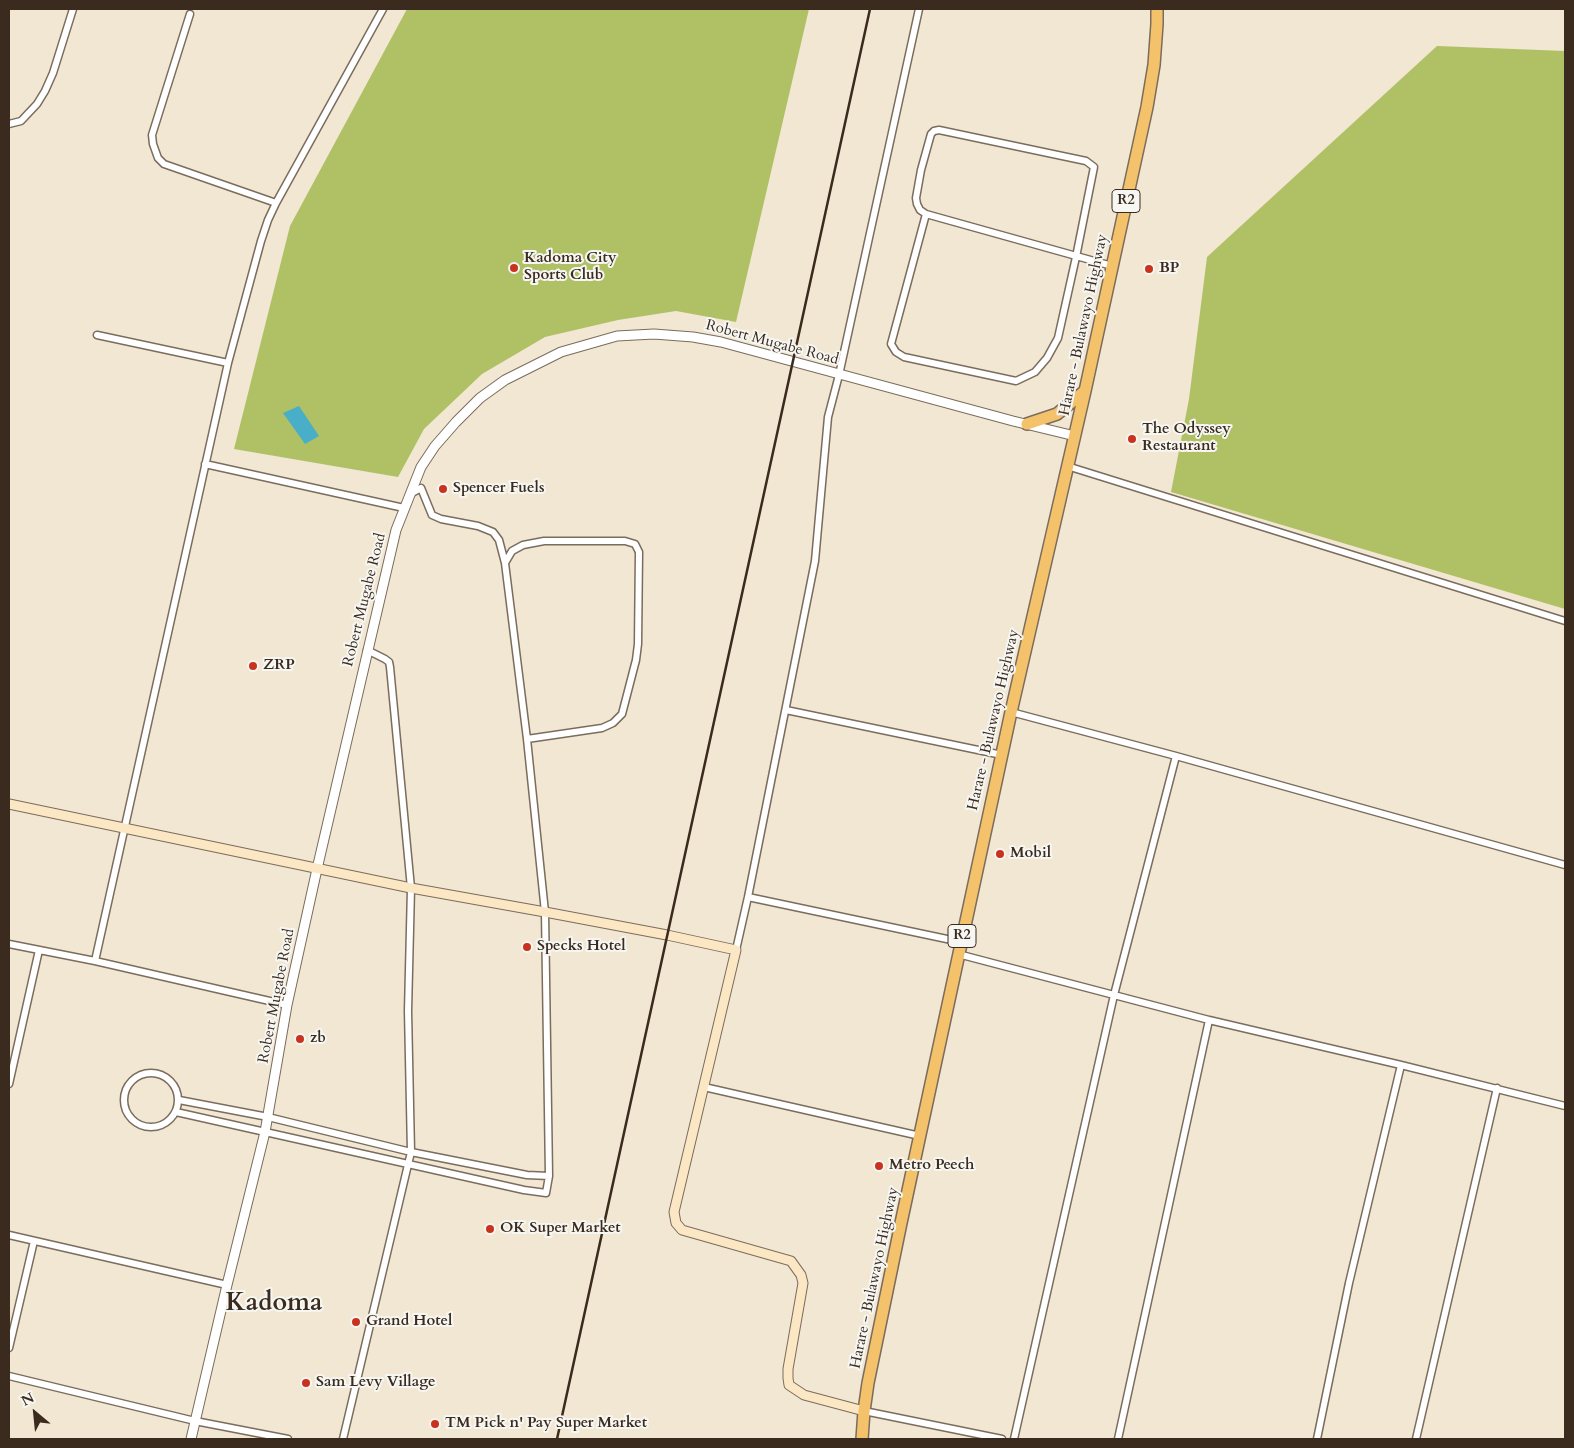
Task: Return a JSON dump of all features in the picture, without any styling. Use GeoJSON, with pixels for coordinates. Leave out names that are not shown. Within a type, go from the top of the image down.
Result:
{"type":"FeatureCollection","features":[{"type":"Feature","properties":{"kind":"highway","name":"Harare - Bulawayo Highway"},"geometry":{"type":"LineString","coordinates":[[862,1439],[864,1411],[900,1223],[1011,712],[1085,391],[1147,107],[1153,73],[1157,9]]}},
{"type":"Feature","properties":{"kind":"highway"},"geometry":{"type":"LineString","coordinates":[[1027,424],[1057,414],[1085,391]]}},
{"type":"Feature","properties":{"kind":"main road"},"geometry":{"type":"LineString","coordinates":[[9,804],[411,888],[667,935],[736,950],[674,1212],[676,1223],[682,1230],[791,1261],[801,1275],[803,1283],[788,1370],[789,1385],[804,1396],[864,1411]]}},
{"type":"Feature","properties":{"kind":"street"},"geometry":{"type":"LineString","coordinates":[[9,124],[21,121],[37,104],[45,91],[53,73],[73,9]]}},
{"type":"Feature","properties":{"kind":"street"},"geometry":{"type":"LineString","coordinates":[[95,961],[123,827],[228,363],[261,241],[276,202],[383,9]]}},
{"type":"Feature","properties":{"kind":"street"},"geometry":{"type":"LineString","coordinates":[[736,950],[815,561],[828,417],[839,375],[919,9]]}},
{"type":"Feature","properties":{"kind":"street"},"geometry":{"type":"LineString","coordinates":[[190,14],[152,136],[158,158],[164,164],[276,202]]}},
{"type":"Feature","properties":{"kind":"street"},"geometry":{"type":"LineString","coordinates":[[926,214],[892,344],[896,352],[904,357],[1016,382],[1035,372],[1047,358],[1058,338],[1076,257],[1094,167],[1086,161],[944,131],[934,131],[931,134],[923,161],[916,198],[920,210],[926,214],[1076,257],[1112,266]]}},
{"type":"Feature","properties":{"kind":"street","name":"Robert Mugabe Road"},"geometry":{"type":"LineString","coordinates":[[191,1439],[265,1132],[288,1005],[317,869],[396,530],[421,467],[435,446],[456,422],[480,398],[506,380],[561,352],[617,336],[654,334],[693,337],[721,342],[839,375],[1074,436]]}},
{"type":"Feature","properties":{"kind":"street"},"geometry":{"type":"LineString","coordinates":[[97,335],[228,363]]}},
{"type":"Feature","properties":{"kind":"street"},"geometry":{"type":"LineString","coordinates":[[205,464],[404,508]]}},
{"type":"Feature","properties":{"kind":"street"},"geometry":{"type":"LineString","coordinates":[[1068,466],[1565,621]]}},
{"type":"Feature","properties":{"kind":"street"},"geometry":{"type":"LineString","coordinates":[[176,1112],[524,1190],[546,1193],[549,1176],[545,912],[527,739],[505,563],[499,540],[494,532],[478,526],[440,519],[432,515],[421,488],[410,494]]}},
{"type":"Feature","properties":{"kind":"street"},"geometry":{"type":"LineString","coordinates":[[505,563],[512,551],[523,545],[544,541],[625,541],[636,544],[639,552],[638,644],[636,660],[622,714],[613,723],[602,728],[527,739]]}},
{"type":"Feature","properties":{"kind":"street"},"geometry":{"type":"LineString","coordinates":[[343,1439],[411,1152],[408,1011],[411,888],[390,667],[389,662],[385,659],[367,650]]}},
{"type":"Feature","properties":{"kind":"street"},"geometry":{"type":"LineString","coordinates":[[786,710],[1002,755]]}},
{"type":"Feature","properties":{"kind":"street"},"geometry":{"type":"LineString","coordinates":[[1011,712],[1176,756],[1565,865]]}},
{"type":"Feature","properties":{"kind":"street"},"geometry":{"type":"LineString","coordinates":[[1014,1439],[1114,995],[1176,756]]}},
{"type":"Feature","properties":{"kind":"street"},"geometry":{"type":"LineString","coordinates":[[748,897],[961,942]]}},
{"type":"Feature","properties":{"kind":"street"},"geometry":{"type":"LineString","coordinates":[[9,944],[95,961],[288,1005]]}},
{"type":"Feature","properties":{"kind":"street"},"geometry":{"type":"LineString","coordinates":[[9,1084],[39,950]]}},
{"type":"Feature","properties":{"kind":"street"},"geometry":{"type":"LineString","coordinates":[[958,954],[1209,1020],[1497,1088],[1565,1106]]}},
{"type":"Feature","properties":{"kind":"street"},"geometry":{"type":"LineString","coordinates":[[1118,1439],[1209,1020]]}},
{"type":"Feature","properties":{"kind":"street"},"geometry":{"type":"LineString","coordinates":[[1317,1439],[1349,1284],[1401,1065]]}},
{"type":"Feature","properties":{"kind":"street"},"geometry":{"type":"LineString","coordinates":[[152,1072],[162,1075],[171,1081],[177,1090],[179,1100],[176,1112],[169,1121],[160,1126],[149,1128],[139,1125],[130,1119],[125,1110],[123,1099],[126,1089],[132,1080],[141,1074],[152,1072]]}},
{"type":"Feature","properties":{"kind":"street"},"geometry":{"type":"LineString","coordinates":[[704,1087],[920,1136]]}},
{"type":"Feature","properties":{"kind":"street"},"geometry":{"type":"LineString","coordinates":[[1416,1439],[1497,1088]]}},
{"type":"Feature","properties":{"kind":"street"},"geometry":{"type":"LineString","coordinates":[[179,1100],[268,1117],[411,1152],[527,1175],[549,1176]]}},
{"type":"Feature","properties":{"kind":"street"},"geometry":{"type":"LineString","coordinates":[[9,1235],[227,1285]]}},
{"type":"Feature","properties":{"kind":"street"},"geometry":{"type":"LineString","coordinates":[[9,1348],[34,1241]]}},
{"type":"Feature","properties":{"kind":"street"},"geometry":{"type":"LineString","coordinates":[[9,1376],[195,1421],[288,1439]]}},
{"type":"Feature","properties":{"kind":"street"},"geometry":{"type":"LineString","coordinates":[[864,1411],[1002,1439]]}},
{"type":"Feature","properties":{"kind":"green space","name":"Kadoma City Sports Club"},"geometry":{"type":"Polygon","coordinates":[[[407,9],[809,9],[736,322],[676,311],[618,320],[545,337],[482,374],[424,429],[398,477],[234,449],[290,226],[407,9]]]}},
{"type":"Feature","properties":{"kind":"green space"},"geometry":{"type":"Polygon","coordinates":[[[1437,46],[1565,51],[1565,609],[1171,492],[1189,399],[1207,257],[1437,46]]]}},
{"type":"Feature","properties":{"kind":"water"},"geometry":{"type":"Polygon","coordinates":[[[299,406],[319,436],[305,444],[283,413],[299,406]]]}},
{"type":"Feature","properties":{"kind":"railway"},"geometry":{"type":"LineString","coordinates":[[557,1439],[870,9]]}},
{"type":"Feature","properties":{"kind":"place","name":"Kadoma City Sports Club"},"geometry":{"type":"Point","coordinates":[514,268]}},
{"type":"Feature","properties":{"kind":"place","name":"BP"},"geometry":{"type":"Point","coordinates":[1149,269]}},
{"type":"Feature","properties":{"kind":"place","name":"The Odyssey Restaurant"},"geometry":{"type":"Point","coordinates":[1132,439]}},
{"type":"Feature","properties":{"kind":"place","name":"Spencer Fuels"},"geometry":{"type":"Point","coordinates":[443,489]}},
{"type":"Feature","properties":{"kind":"place","name":"ZRP"},"geometry":{"type":"Point","coordinates":[253,666]}},
{"type":"Feature","properties":{"kind":"place","name":"Mobil"},"geometry":{"type":"Point","coordinates":[1000,854]}},
{"type":"Feature","properties":{"kind":"place","name":"Specks Hotel"},"geometry":{"type":"Point","coordinates":[527,947]}},
{"type":"Feature","properties":{"kind":"place","name":"zb"},"geometry":{"type":"Point","coordinates":[300,1039]}},
{"type":"Feature","properties":{"kind":"place","name":"Metro Peech"},"geometry":{"type":"Point","coordinates":[879,1166]}},
{"type":"Feature","properties":{"kind":"place","name":"OK Super Market"},"geometry":{"type":"Point","coordinates":[490,1229]}},
{"type":"Feature","properties":{"kind":"place","name":"Grand Hotel"},"geometry":{"type":"Point","coordinates":[356,1322]}},
{"type":"Feature","properties":{"kind":"place","name":"Sam Levy Village"},"geometry":{"type":"Point","coordinates":[306,1383]}},
{"type":"Feature","properties":{"kind":"place","name":"TM Pick n' Pay Super Market"},"geometry":{"type":"Point","coordinates":[435,1424]}},
{"type":"Feature","properties":{"kind":"district","name":"Kadoma"},"geometry":{"type":"Point","coordinates":[274,1304]}}]}
